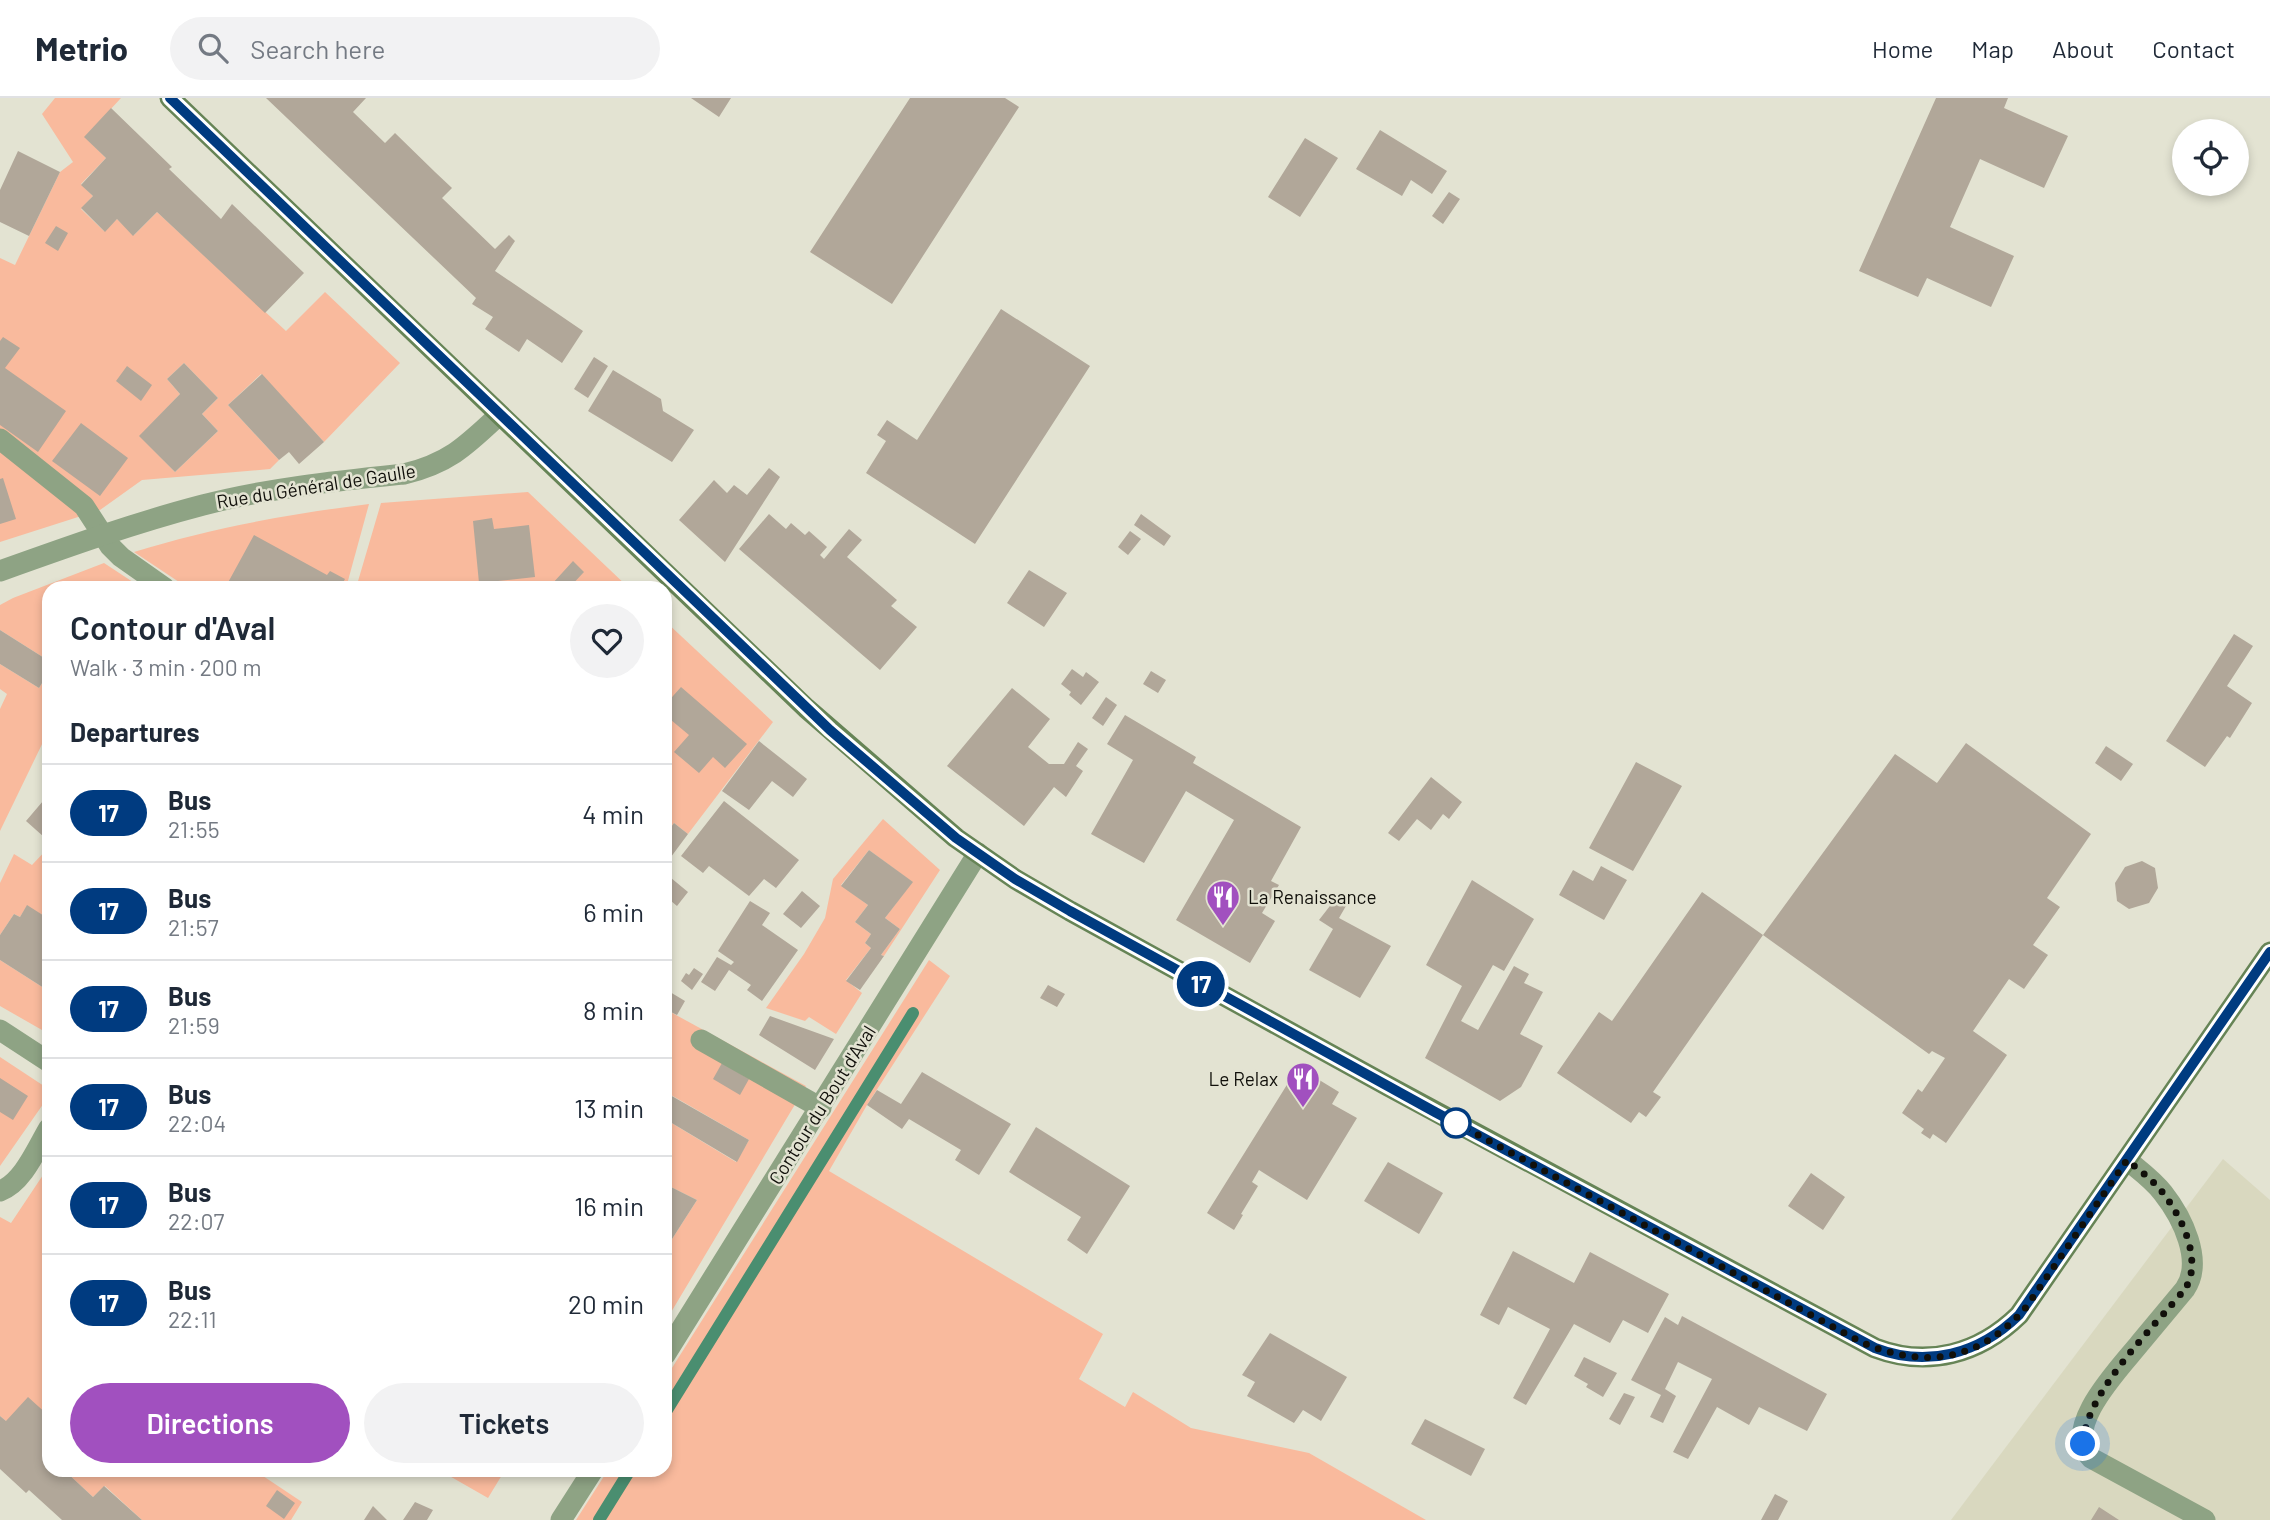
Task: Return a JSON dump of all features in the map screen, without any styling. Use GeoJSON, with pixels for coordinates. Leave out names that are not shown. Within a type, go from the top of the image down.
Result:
{"type":"FeatureCollection","features":[{"type":"Feature","properties":{"kind":"main road"},"geometry":{"type":"LineString","coordinates":[[170,98],[822,723],[915,804],[978,853],[1015,879],[1070,911],[1317,1048],[1861,1342],[1890,1354],[1914,1358],[1954,1354],[1977,1346],[2000,1333],[2027,1306],[2270,952]]}},
{"type":"Feature","properties":{"kind":"street","name":"Rue du Général de Gaulle"},"geometry":{"type":"LineString","coordinates":[[0,571],[153,518],[241,497],[423,470],[440,464],[462,450],[499,415]]}},
{"type":"Feature","properties":{"kind":"street"},"geometry":{"type":"LineString","coordinates":[[0,439],[85,506],[121,557],[155,581]]}},
{"type":"Feature","properties":{"kind":"street","name":"Contour du Bout d'Aval"},"geometry":{"type":"LineString","coordinates":[[672,1344],[978,853]]}},
{"type":"Feature","properties":{"kind":"street"},"geometry":{"type":"LineString","coordinates":[[0,1030],[42,1057]]}},
{"type":"Feature","properties":{"kind":"street"},"geometry":{"type":"LineString","coordinates":[[701,1040],[821,1108]]}},
{"type":"Feature","properties":{"kind":"street"},"geometry":{"type":"LineString","coordinates":[[0,1191],[11,1185],[42,1139]]}},
{"type":"Feature","properties":{"kind":"street"},"geometry":{"type":"LineString","coordinates":[[2127,1160],[2155,1184],[2170,1203],[2188,1242],[2193,1265],[2192,1275],[2185,1289],[2096,1399],[2085,1423],[2084,1450],[2091,1458],[2205,1520]]}},
{"type":"Feature","properties":{"kind":"street"},"geometry":{"type":"LineString","coordinates":[[561,1520],[589,1477]]}},
{"type":"Feature","properties":{"kind":"shaded area"},"geometry":{"type":"Polygon","coordinates":[[[55,98],[121,98],[85,137],[106,158],[81,184],[93,196],[81,209],[104,231],[117,219],[134,235],[157,212],[286,331],[325,292],[400,363],[324,442],[261,374],[228,405],[279,460],[270,469],[142,480],[100,510],[0,542],[0,258],[15,265],[60,172],[73,162],[42,114],[55,98]],[[184,363],[167,379],[180,394],[140,436],[175,472],[218,431],[202,414],[218,398],[184,363]]]}},
{"type":"Feature","properties":{"kind":"shaded area"},"geometry":{"type":"Polygon","coordinates":[[[528,492],[622,581],[358,581],[381,503],[528,492]]]}},
{"type":"Feature","properties":{"kind":"shaded area"},"geometry":{"type":"Polygon","coordinates":[[[369,504],[348,581],[178,581],[134,552],[192,536],[309,512],[369,504]]]}},
{"type":"Feature","properties":{"kind":"shaded area"},"geometry":{"type":"Polygon","coordinates":[[[104,563],[131,581],[57,581],[104,563]]]}},
{"type":"Feature","properties":{"kind":"shaded area"},"geometry":{"type":"Polygon","coordinates":[[[42,587],[42,657],[0,630],[0,605],[42,587]]]}},
{"type":"Feature","properties":{"kind":"shaded area"},"geometry":{"type":"Polygon","coordinates":[[[672,628],[773,722],[688,834],[674,823],[672,826],[672,628]]]}},
{"type":"Feature","properties":{"kind":"shaded area"},"geometry":{"type":"Polygon","coordinates":[[[0,664],[39,688],[42,683],[42,744],[0,831],[0,709],[7,694],[0,689],[0,664]]]}},
{"type":"Feature","properties":{"kind":"shaded area"},"geometry":{"type":"Polygon","coordinates":[[[883,819],[940,870],[884,956],[881,955],[900,929],[885,918],[912,882],[869,850],[841,885],[868,905],[855,922],[871,934],[865,943],[871,948],[846,980],[862,993],[836,1034],[809,1017],[805,1021],[766,1008],[804,954],[825,918],[833,879],[883,819]]]}},
{"type":"Feature","properties":{"kind":"shaded area"},"geometry":{"type":"Polygon","coordinates":[[[14,854],[32,865],[42,854],[42,915],[27,906],[20,917],[14,914],[0,935],[0,883],[14,854]]]}},
{"type":"Feature","properties":{"kind":"shaded area"},"geometry":{"type":"Polygon","coordinates":[[[0,960],[42,987],[42,1030],[0,1006],[0,960]]]}},
{"type":"Feature","properties":{"kind":"shaded area"},"geometry":{"type":"Polygon","coordinates":[[[929,960],[950,976],[867,1105],[829,1171],[1103,1334],[1079,1379],[1125,1407],[1133,1392],[1191,1428],[1309,1453],[1426,1520],[576,1520],[604,1477],[672,1477],[672,1368],[929,960]]]}},
{"type":"Feature","properties":{"kind":"shaded area"},"geometry":{"type":"Polygon","coordinates":[[[672,1013],[806,1086],[672,1311],[672,1239],[697,1200],[672,1188],[672,1123],[736,1162],[749,1140],[672,1096],[672,1013]]]}},
{"type":"Feature","properties":{"kind":"shaded area"},"geometry":{"type":"Polygon","coordinates":[[[0,1057],[42,1085],[42,1106],[0,1166],[0,1057]]]}},
{"type":"Feature","properties":{"kind":"shaded area"},"geometry":{"type":"Polygon","coordinates":[[[2223,1159],[2270,1200],[2270,1520],[1951,1520],[2223,1159]]]}},
{"type":"Feature","properties":{"kind":"shaded area"},"geometry":{"type":"Polygon","coordinates":[[[42,1176],[42,1417],[6,1421],[0,1416],[0,1217],[11,1223],[42,1176]]]}},
{"type":"Feature","properties":{"kind":"shaded area"},"geometry":{"type":"Polygon","coordinates":[[[72,1477],[264,1477],[302,1502],[291,1520],[142,1520],[105,1486],[93,1497],[72,1477]]]}},
{"type":"Feature","properties":{"kind":"shaded area"},"geometry":{"type":"Polygon","coordinates":[[[451,1477],[501,1477],[488,1498],[451,1477]]]}},
{"type":"Feature","properties":{"kind":"building"},"geometry":{"type":"Polygon","coordinates":[[[266,98],[366,98],[353,112],[385,143],[395,133],[452,188],[442,198],[495,249],[509,235],[515,241],[495,271],[583,331],[562,363],[527,339],[519,352],[485,329],[493,317],[472,304],[476,298],[266,98]]]}},
{"type":"Feature","properties":{"kind":"building"},"geometry":{"type":"Polygon","coordinates":[[[691,98],[731,98],[719,117],[691,98]]]}},
{"type":"Feature","properties":{"kind":"building"},"geometry":{"type":"Polygon","coordinates":[[[910,98],[1005,98],[1019,107],[892,304],[810,252],[910,98]]]}},
{"type":"Feature","properties":{"kind":"building"},"geometry":{"type":"Polygon","coordinates":[[[1936,98],[2008,98],[2004,108],[2068,136],[2044,188],[1980,159],[1950,227],[2014,256],[1991,307],[1927,278],[1918,297],[1859,271],[1936,98]]]}},
{"type":"Feature","properties":{"kind":"building"},"geometry":{"type":"Polygon","coordinates":[[[111,108],[221,219],[232,204],[304,273],[265,313],[157,212],[133,236],[117,219],[105,232],[81,208],[93,196],[81,185],[106,158],[84,137],[111,108]]]}},
{"type":"Feature","properties":{"kind":"building"},"geometry":{"type":"Polygon","coordinates":[[[1380,130],[1447,171],[1432,194],[1411,180],[1402,196],[1356,169],[1380,130]]]}},
{"type":"Feature","properties":{"kind":"building"},"geometry":{"type":"Polygon","coordinates":[[[1305,138],[1338,158],[1300,217],[1268,197],[1305,138]]]}},
{"type":"Feature","properties":{"kind":"building"},"geometry":{"type":"Polygon","coordinates":[[[18,151],[60,172],[29,236],[0,222],[0,190],[18,151]]]}},
{"type":"Feature","properties":{"kind":"building"},"geometry":{"type":"Polygon","coordinates":[[[1449,192],[1460,199],[1443,224],[1432,216],[1449,192]]]}},
{"type":"Feature","properties":{"kind":"building"},"geometry":{"type":"Polygon","coordinates":[[[56,226],[68,233],[58,251],[45,243],[56,226]]]}},
{"type":"Feature","properties":{"kind":"building"},"geometry":{"type":"Polygon","coordinates":[[[1001,309],[1090,366],[975,544],[866,473],[886,441],[877,435],[887,420],[917,440],[1001,309]]]}},
{"type":"Feature","properties":{"kind":"building"},"geometry":{"type":"Polygon","coordinates":[[[3,337],[20,348],[5,368],[66,411],[38,452],[0,425],[0,341],[3,337]]]}},
{"type":"Feature","properties":{"kind":"building"},"geometry":{"type":"Polygon","coordinates":[[[594,357],[608,366],[588,398],[574,389],[594,357]]]}},
{"type":"Feature","properties":{"kind":"building"},"geometry":{"type":"Polygon","coordinates":[[[184,363],[218,398],[202,414],[218,431],[175,472],[139,436],[180,394],[167,379],[184,363]]]}},
{"type":"Feature","properties":{"kind":"building"},"geometry":{"type":"Polygon","coordinates":[[[127,366],[152,385],[141,401],[116,381],[127,366]]]}},
{"type":"Feature","properties":{"kind":"building"},"geometry":{"type":"Polygon","coordinates":[[[613,370],[661,399],[663,411],[694,430],[672,462],[588,411],[613,370]]]}},
{"type":"Feature","properties":{"kind":"building"},"geometry":{"type":"Polygon","coordinates":[[[262,374],[324,442],[299,464],[289,452],[279,460],[228,405],[262,374]]]}},
{"type":"Feature","properties":{"kind":"building"},"geometry":{"type":"Polygon","coordinates":[[[81,423],[128,458],[100,496],[52,461],[81,423]]]}},
{"type":"Feature","properties":{"kind":"building"},"geometry":{"type":"Polygon","coordinates":[[[769,468],[780,477],[725,562],[679,520],[714,480],[727,493],[734,485],[747,495],[769,468]]]}},
{"type":"Feature","properties":{"kind":"building"},"geometry":{"type":"Polygon","coordinates":[[[3,478],[16,519],[0,524],[0,479],[3,478]]]}},
{"type":"Feature","properties":{"kind":"building"},"geometry":{"type":"Polygon","coordinates":[[[769,514],[786,529],[791,523],[805,535],[809,531],[827,547],[820,555],[824,559],[849,529],[862,540],[847,557],[897,600],[891,606],[917,627],[880,670],[739,549],[769,514]]]}},
{"type":"Feature","properties":{"kind":"building"},"geometry":{"type":"Polygon","coordinates":[[[1141,514],[1171,536],[1164,546],[1134,525],[1141,514]]]}},
{"type":"Feature","properties":{"kind":"building"},"geometry":{"type":"Polygon","coordinates":[[[492,518],[494,529],[529,525],[535,577],[479,581],[473,521],[492,518]]]}},
{"type":"Feature","properties":{"kind":"building"},"geometry":{"type":"Polygon","coordinates":[[[1130,531],[1141,539],[1128,555],[1118,547],[1130,531]]]}},
{"type":"Feature","properties":{"kind":"building"},"geometry":{"type":"Polygon","coordinates":[[[254,535],[327,575],[330,571],[345,579],[344,581],[229,581],[254,535]]]}},
{"type":"Feature","properties":{"kind":"building"},"geometry":{"type":"Polygon","coordinates":[[[573,561],[584,572],[576,581],[555,581],[573,561]]]}},
{"type":"Feature","properties":{"kind":"building"},"geometry":{"type":"Polygon","coordinates":[[[1029,570],[1067,593],[1044,627],[1007,603],[1029,570]]]}},
{"type":"Feature","properties":{"kind":"building"},"geometry":{"type":"Polygon","coordinates":[[[0,630],[42,657],[42,683],[39,688],[0,664],[0,630]]]}},
{"type":"Feature","properties":{"kind":"building"},"geometry":{"type":"Polygon","coordinates":[[[2234,634],[2253,646],[2227,686],[2252,703],[2230,738],[2227,736],[2205,767],[2166,741],[2234,634]]]}},
{"type":"Feature","properties":{"kind":"building"},"geometry":{"type":"Polygon","coordinates":[[[1072,669],[1083,677],[1086,672],[1099,682],[1081,705],[1061,684],[1072,669]]]}},
{"type":"Feature","properties":{"kind":"building"},"geometry":{"type":"Polygon","coordinates":[[[1151,671],[1166,680],[1158,693],[1143,684],[1151,671]]]}},
{"type":"Feature","properties":{"kind":"building"},"geometry":{"type":"Polygon","coordinates":[[[681,687],[747,744],[725,768],[713,757],[699,773],[674,752],[689,735],[672,721],[672,697],[681,687]]]}},
{"type":"Feature","properties":{"kind":"building"},"geometry":{"type":"Polygon","coordinates":[[[1012,688],[1050,719],[1028,747],[1049,764],[1064,764],[1078,742],[1088,749],[1076,766],[1083,771],[1066,797],[1054,787],[1024,826],[947,766],[1012,688]]]}},
{"type":"Feature","properties":{"kind":"building"},"geometry":{"type":"Polygon","coordinates":[[[1106,697],[1117,705],[1103,726],[1092,718],[1106,697]]]}},
{"type":"Feature","properties":{"kind":"building"},"geometry":{"type":"Polygon","coordinates":[[[1125,715],[1196,757],[1193,763],[1301,827],[1271,881],[1279,885],[1262,913],[1275,921],[1250,963],[1176,920],[1234,820],[1186,791],[1144,863],[1091,834],[1133,760],[1107,744],[1125,715]]]}},
{"type":"Feature","properties":{"kind":"building"},"geometry":{"type":"Polygon","coordinates":[[[759,741],[807,779],[793,797],[772,781],[749,810],[722,791],[759,741]]]}},
{"type":"Feature","properties":{"kind":"building"},"geometry":{"type":"Polygon","coordinates":[[[1966,743],[2091,834],[2047,898],[2060,907],[2033,945],[2048,955],[2024,989],[2009,979],[1973,1031],[2007,1055],[1946,1143],[1933,1134],[1930,1139],[1921,1133],[1924,1129],[1902,1113],[1918,1089],[1922,1092],[1945,1058],[1932,1051],[1929,1054],[1763,935],[1895,754],[1937,783],[1966,743]]]}},
{"type":"Feature","properties":{"kind":"building"},"geometry":{"type":"Polygon","coordinates":[[[2106,746],[2133,764],[2121,781],[2095,763],[2106,746]]]}},
{"type":"Feature","properties":{"kind":"building"},"geometry":{"type":"Polygon","coordinates":[[[1636,762],[1682,786],[1633,871],[1589,848],[1636,762]]]}},
{"type":"Feature","properties":{"kind":"building"},"geometry":{"type":"Polygon","coordinates":[[[1431,777],[1462,802],[1449,819],[1443,814],[1431,830],[1417,819],[1399,841],[1388,833],[1431,777]]]}},
{"type":"Feature","properties":{"kind":"building"},"geometry":{"type":"Polygon","coordinates":[[[724,801],[799,860],[776,888],[764,879],[749,896],[709,866],[703,873],[681,856],[724,801]]]}},
{"type":"Feature","properties":{"kind":"building"},"geometry":{"type":"Polygon","coordinates":[[[42,802],[42,835],[26,821],[42,802]]]}},
{"type":"Feature","properties":{"kind":"building"},"geometry":{"type":"Polygon","coordinates":[[[674,823],[688,834],[672,856],[674,823]]]}},
{"type":"Feature","properties":{"kind":"building"},"geometry":{"type":"Polygon","coordinates":[[[869,850],[913,882],[885,918],[900,929],[860,990],[846,981],[871,948],[865,943],[871,934],[855,922],[868,905],[841,886],[869,850]]]}},
{"type":"Feature","properties":{"kind":"building"},"geometry":{"type":"Polygon","coordinates":[[[2142,861],[2155,868],[2158,888],[2149,903],[2129,909],[2117,901],[2115,883],[2125,867],[2142,861]]]}},
{"type":"Feature","properties":{"kind":"building"},"geometry":{"type":"Polygon","coordinates":[[[1601,866],[1627,880],[1604,920],[1559,895],[1573,870],[1593,881],[1601,866]]]}},
{"type":"Feature","properties":{"kind":"building"},"geometry":{"type":"Polygon","coordinates":[[[672,879],[688,892],[677,906],[672,902],[672,879]]]}},
{"type":"Feature","properties":{"kind":"building"},"geometry":{"type":"Polygon","coordinates":[[[1472,880],[1534,919],[1504,971],[1493,965],[1461,1021],[1478,1030],[1514,966],[1529,974],[1524,983],[1543,992],[1520,1034],[1543,1046],[1521,1087],[1500,1101],[1425,1058],[1462,986],[1426,965],[1472,880]]]}},
{"type":"Feature","properties":{"kind":"building"},"geometry":{"type":"Polygon","coordinates":[[[802,891],[820,906],[801,928],[783,914],[802,891]]]}},
{"type":"Feature","properties":{"kind":"building"},"geometry":{"type":"Polygon","coordinates":[[[1702,892],[1763,935],[1653,1092],[1661,1097],[1646,1117],[1639,1112],[1631,1123],[1557,1073],[1599,1012],[1612,1021],[1702,892]]]}},
{"type":"Feature","properties":{"kind":"building"},"geometry":{"type":"Polygon","coordinates":[[[1340,893],[1350,899],[1339,918],[1391,946],[1360,998],[1309,970],[1333,929],[1319,920],[1340,893]]]}},
{"type":"Feature","properties":{"kind":"building"},"geometry":{"type":"Polygon","coordinates":[[[750,901],[770,913],[762,925],[798,950],[762,1001],[747,990],[751,985],[729,970],[715,991],[701,982],[717,957],[731,965],[734,962],[718,951],[750,901]]]}},
{"type":"Feature","properties":{"kind":"building"},"geometry":{"type":"Polygon","coordinates":[[[27,905],[42,915],[42,987],[0,960],[0,935],[14,914],[20,917],[27,905]]]}},
{"type":"Feature","properties":{"kind":"building"},"geometry":{"type":"Polygon","coordinates":[[[694,968],[703,974],[692,990],[681,981],[686,973],[689,975],[694,968]]]}},
{"type":"Feature","properties":{"kind":"building"},"geometry":{"type":"Polygon","coordinates":[[[1048,985],[1065,994],[1057,1007],[1040,998],[1048,985]]]}},
{"type":"Feature","properties":{"kind":"building"},"geometry":{"type":"Polygon","coordinates":[[[672,993],[685,1001],[677,1015],[672,1012],[672,993]]]}},
{"type":"Feature","properties":{"kind":"building"},"geometry":{"type":"Polygon","coordinates":[[[770,1016],[834,1039],[815,1070],[759,1035],[770,1016]]]}},
{"type":"Feature","properties":{"kind":"building"},"geometry":{"type":"Polygon","coordinates":[[[722,1063],[749,1079],[740,1095],[713,1079],[722,1063]]]}},
{"type":"Feature","properties":{"kind":"building"},"geometry":{"type":"Polygon","coordinates":[[[1298,1067],[1339,1092],[1332,1104],[1357,1118],[1307,1200],[1259,1170],[1252,1182],[1258,1186],[1234,1230],[1207,1213],[1298,1067]]]}},
{"type":"Feature","properties":{"kind":"building"},"geometry":{"type":"Polygon","coordinates":[[[922,1072],[1011,1124],[979,1175],[955,1160],[961,1150],[909,1119],[902,1129],[867,1105],[877,1090],[901,1104],[922,1072]]]}},
{"type":"Feature","properties":{"kind":"building"},"geometry":{"type":"Polygon","coordinates":[[[0,1078],[28,1096],[13,1120],[0,1112],[0,1078]]]}},
{"type":"Feature","properties":{"kind":"building"},"geometry":{"type":"Polygon","coordinates":[[[672,1096],[749,1140],[737,1162],[672,1123],[672,1096]]]}},
{"type":"Feature","properties":{"kind":"building"},"geometry":{"type":"Polygon","coordinates":[[[1036,1127],[1130,1186],[1087,1254],[1067,1240],[1081,1217],[1009,1172],[1036,1127]]]}},
{"type":"Feature","properties":{"kind":"building"},"geometry":{"type":"Polygon","coordinates":[[[1388,1162],[1443,1193],[1419,1234],[1364,1201],[1388,1162]]]}},
{"type":"Feature","properties":{"kind":"building"},"geometry":{"type":"Polygon","coordinates":[[[1811,1173],[1845,1197],[1823,1230],[1788,1206],[1811,1173]]]}},
{"type":"Feature","properties":{"kind":"building"},"geometry":{"type":"Polygon","coordinates":[[[672,1188],[697,1200],[672,1239],[672,1188]]]}},
{"type":"Feature","properties":{"kind":"building"},"geometry":{"type":"Polygon","coordinates":[[[1513,1251],[1574,1283],[1590,1252],[1669,1294],[1648,1333],[1623,1320],[1610,1343],[1574,1324],[1526,1405],[1513,1398],[1550,1329],[1508,1307],[1499,1325],[1480,1315],[1513,1251]]]}},
{"type":"Feature","properties":{"kind":"building"},"geometry":{"type":"Polygon","coordinates":[[[1682,1316],[1827,1394],[1807,1431],[1759,1407],[1749,1425],[1717,1407],[1688,1459],[1673,1452],[1712,1379],[1678,1362],[1665,1389],[1676,1396],[1663,1423],[1650,1417],[1661,1395],[1631,1380],[1665,1317],[1678,1325],[1682,1316]]]}},
{"type":"Feature","properties":{"kind":"building"},"geometry":{"type":"Polygon","coordinates":[[[1270,1333],[1347,1377],[1321,1421],[1303,1410],[1294,1423],[1247,1396],[1255,1382],[1242,1375],[1270,1333]]]}},
{"type":"Feature","properties":{"kind":"building"},"geometry":{"type":"Polygon","coordinates":[[[1584,1357],[1617,1373],[1603,1397],[1574,1376],[1584,1357]]]}},
{"type":"Feature","properties":{"kind":"building"},"geometry":{"type":"Polygon","coordinates":[[[1624,1393],[1635,1397],[1620,1425],[1609,1419],[1624,1393]]]}},
{"type":"Feature","properties":{"kind":"building"},"geometry":{"type":"Polygon","coordinates":[[[28,1397],[42,1410],[42,1477],[72,1477],[93,1497],[104,1486],[142,1520],[62,1520],[29,1490],[26,1493],[0,1469],[0,1416],[6,1421],[28,1397]]]}},
{"type":"Feature","properties":{"kind":"building"},"geometry":{"type":"Polygon","coordinates":[[[1425,1419],[1485,1449],[1471,1476],[1411,1444],[1425,1419]]]}},
{"type":"Feature","properties":{"kind":"building"},"geometry":{"type":"Polygon","coordinates":[[[277,1490],[295,1503],[284,1519],[266,1506],[277,1490]]]}},
{"type":"Feature","properties":{"kind":"building"},"geometry":{"type":"Polygon","coordinates":[[[1775,1494],[1788,1501],[1778,1520],[1761,1520],[1775,1494]]]}},
{"type":"Feature","properties":{"kind":"building"},"geometry":{"type":"Polygon","coordinates":[[[415,1502],[433,1510],[427,1520],[403,1520],[415,1502]]]}},
{"type":"Feature","properties":{"kind":"building"},"geometry":{"type":"Polygon","coordinates":[[[373,1506],[387,1520],[364,1520],[373,1506]]]}},
{"type":"Feature","properties":{"kind":"building"},"geometry":{"type":"Polygon","coordinates":[[[2099,1507],[2119,1520],[2091,1520],[2099,1507]]]}},
{"type":"Feature","properties":{"kind":"waterway"},"geometry":{"type":"LineString","coordinates":[[672,1402],[913,1013]]}},
{"type":"Feature","properties":{"kind":"waterway"},"geometry":{"type":"LineString","coordinates":[[599,1520],[626,1477]]}},
{"type":"Feature","properties":{"kind":"bus line","name":"17"},"geometry":{"type":"LineString","coordinates":[[170,98],[806,708],[956,838],[1015,879],[1070,911],[1435,1112],[1875,1348],[1914,1358],[1941,1357],[1989,1340],[2019,1315],[2270,952]]}},
{"type":"Feature","properties":{"kind":"place","name":"La Renaissance"},"geometry":{"type":"Point","coordinates":[1223,927]}},
{"type":"Feature","properties":{"kind":"place","name":"Le Relax"},"geometry":{"type":"Point","coordinates":[1303,1109]}},
{"type":"Feature","properties":{"kind":"route"},"geometry":{"type":"LineString","coordinates":[[1456,1123],[1861,1342],[1890,1354],[1914,1358],[1941,1357],[1964,1351],[1989,1340],[2011,1324],[2027,1306],[2127,1160],[2155,1184],[2170,1203],[2188,1242],[2193,1265],[2192,1275],[2185,1289],[2096,1399],[2085,1423],[2083,1444]]}}]}
